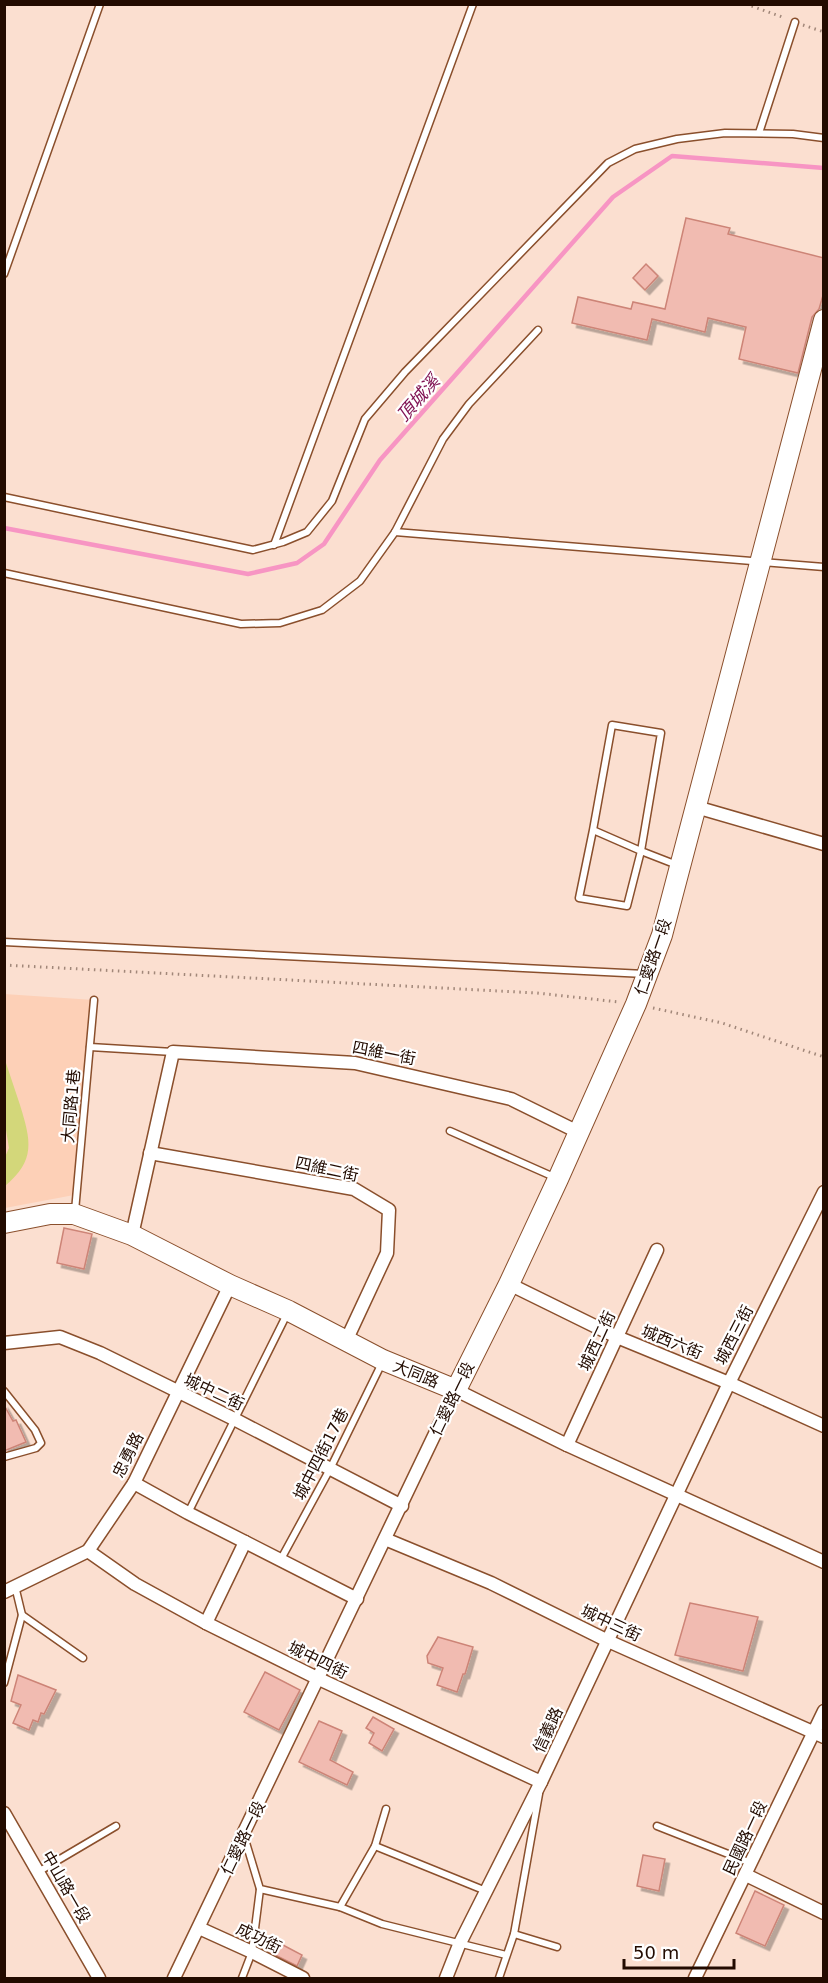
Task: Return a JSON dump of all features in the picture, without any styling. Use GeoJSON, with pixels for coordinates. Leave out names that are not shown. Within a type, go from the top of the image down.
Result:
{"type":"FeatureCollection","features":[{"type":"Feature","properties":{"kind":"main road","name":"仁愛路一段"},"geometry":{"type":"LineString","coordinates":[[456,1390],[558,1179],[636,1004],[662,935],[824,321]]}},
{"type":"Feature","properties":{"kind":"main road","name":"大同路"},"geometry":{"type":"LineString","coordinates":[[4,1223],[50,1214],[74,1215],[132,1235],[230,1285],[289,1311],[383,1360],[456,1390]]}},
{"type":"Feature","properties":{"kind":"street"},"geometry":{"type":"LineString","coordinates":[[696,807],[824,844]]}},
{"type":"Feature","properties":{"kind":"street"},"geometry":{"type":"LineString","coordinates":[[132,1235],[173,1052]]}},
{"type":"Feature","properties":{"kind":"street","name":"四維一街"},"geometry":{"type":"LineString","coordinates":[[173,1052],[355,1063],[511,1099],[578,1132]]}},
{"type":"Feature","properties":{"kind":"street","name":"四維二街"},"geometry":{"type":"LineString","coordinates":[[150,1153],[354,1189],[390,1210],[387,1253],[346,1341]]}},
{"type":"Feature","properties":{"kind":"street","name":"城西三街"},"geometry":{"type":"LineString","coordinates":[[676,1494],[824,1192]]}},
{"type":"Feature","properties":{"kind":"street","name":"城西二街"},"geometry":{"type":"LineString","coordinates":[[567,1445],[657,1250]]}},
{"type":"Feature","properties":{"kind":"street","name":"城西六街"},"geometry":{"type":"LineString","coordinates":[[509,1284],[617,1337],[729,1383],[824,1426]]}},
{"type":"Feature","properties":{"kind":"street","name":"忠勇路"},"geometry":{"type":"LineString","coordinates":[[88,1551],[134,1483],[230,1285]]}},
{"type":"Feature","properties":{"kind":"street","name":"城中二街"},"geometry":{"type":"LineString","coordinates":[[4,1343],[60,1337],[99,1353],[234,1419],[402,1506]]}},
{"type":"Feature","properties":{"kind":"street","name":"大同路"},"geometry":{"type":"LineString","coordinates":[[456,1390],[567,1445],[824,1562]]}},
{"type":"Feature","properties":{"kind":"street","name":"仁愛路一段"},"geometry":{"type":"LineString","coordinates":[[174,1978],[456,1390]]}},
{"type":"Feature","properties":{"kind":"street"},"geometry":{"type":"LineString","coordinates":[[134,1483],[357,1599]]}},
{"type":"Feature","properties":{"kind":"street","name":"信義路"},"geometry":{"type":"LineString","coordinates":[[446,1978],[459,1944],[541,1782],[676,1494]]}},
{"type":"Feature","properties":{"kind":"street","name":"城中三街"},"geometry":{"type":"LineString","coordinates":[[385,1539],[491,1583],[608,1641],[818,1734]]}},
{"type":"Feature","properties":{"kind":"street"},"geometry":{"type":"LineString","coordinates":[[206,1623],[245,1542]]}},
{"type":"Feature","properties":{"kind":"street"},"geometry":{"type":"LineString","coordinates":[[10,1589],[88,1551]]}},
{"type":"Feature","properties":{"kind":"street","name":"城中四街"},"geometry":{"type":"LineString","coordinates":[[88,1551],[135,1584],[206,1623],[319,1679],[541,1782]]}},
{"type":"Feature","properties":{"kind":"street","name":"民國路一段"},"geometry":{"type":"LineString","coordinates":[[697,1978],[749,1869],[818,1734],[824,1711]]}},
{"type":"Feature","properties":{"kind":"street","name":"中山路一段"},"geometry":{"type":"LineString","coordinates":[[4,1813],[99,1978]]}},
{"type":"Feature","properties":{"kind":"street"},"geometry":{"type":"LineString","coordinates":[[749,1869],[824,1913]]}},
{"type":"Feature","properties":{"kind":"street","name":"成功街"},"geometry":{"type":"LineString","coordinates":[[199,1928],[303,1978]]}},
{"type":"Feature","properties":{"kind":"lane"},"geometry":{"type":"LineString","coordinates":[[4,274],[100,4]]}},
{"type":"Feature","properties":{"kind":"lane"},"geometry":{"type":"LineString","coordinates":[[274,545],[473,4]]}},
{"type":"Feature","properties":{"kind":"lane"},"geometry":{"type":"LineString","coordinates":[[759,133],[795,22]]}},
{"type":"Feature","properties":{"kind":"lane"},"geometry":{"type":"LineString","coordinates":[[4,497],[253,550],[274,545],[307,532],[332,501],[365,419],[405,372],[608,163],[635,149],[677,139],[725,133],[793,134],[824,138]]}},
{"type":"Feature","properties":{"kind":"lane"},"geometry":{"type":"LineString","coordinates":[[4,573],[241,624],[280,623],[322,610],[360,581],[396,532],[443,439],[469,404],[538,330]]}},
{"type":"Feature","properties":{"kind":"lane"},"geometry":{"type":"LineString","coordinates":[[396,532],[824,567]]}},
{"type":"Feature","properties":{"kind":"lane"},"geometry":{"type":"LineString","coordinates":[[612,725],[661,733],[641,850],[627,906],[579,898],[612,725]]}},
{"type":"Feature","properties":{"kind":"lane"},"geometry":{"type":"LineString","coordinates":[[593,830],[680,867]]}},
{"type":"Feature","properties":{"kind":"lane"},"geometry":{"type":"LineString","coordinates":[[4,942],[648,975]]}},
{"type":"Feature","properties":{"kind":"lane","name":"大同路1巷"},"geometry":{"type":"LineString","coordinates":[[74,1215],[94,1000]]}},
{"type":"Feature","properties":{"kind":"lane","name":"四維一街"},"geometry":{"type":"LineString","coordinates":[[90,1047],[173,1052]]}},
{"type":"Feature","properties":{"kind":"lane"},"geometry":{"type":"LineString","coordinates":[[450,1131],[558,1179]]}},
{"type":"Feature","properties":{"kind":"lane"},"geometry":{"type":"LineString","coordinates":[[188,1513],[289,1311]]}},
{"type":"Feature","properties":{"kind":"lane","name":"城中四街17巷"},"geometry":{"type":"LineString","coordinates":[[281,1559],[330,1469],[383,1360]]}},
{"type":"Feature","properties":{"kind":"lane"},"geometry":{"type":"LineString","coordinates":[[4,1391],[35,1430],[41,1443],[36,1448],[4,1457]]}},
{"type":"Feature","properties":{"kind":"lane"},"geometry":{"type":"LineString","coordinates":[[10,1589],[22,1615],[83,1658]]}},
{"type":"Feature","properties":{"kind":"lane"},"geometry":{"type":"LineString","coordinates":[[4,1683],[22,1615]]}},
{"type":"Feature","properties":{"kind":"lane"},"geometry":{"type":"LineString","coordinates":[[499,1978],[514,1934],[541,1782]]}},
{"type":"Feature","properties":{"kind":"lane"},"geometry":{"type":"LineString","coordinates":[[340,1907],[375,1846],[386,1809]]}},
{"type":"Feature","properties":{"kind":"lane"},"geometry":{"type":"LineString","coordinates":[[38,1872],[116,1826]]}},
{"type":"Feature","properties":{"kind":"lane"},"geometry":{"type":"LineString","coordinates":[[657,1826],[749,1869]]}},
{"type":"Feature","properties":{"kind":"lane"},"geometry":{"type":"LineString","coordinates":[[242,1978],[252,1952],[260,1889],[244,1836]]}},
{"type":"Feature","properties":{"kind":"lane"},"geometry":{"type":"LineString","coordinates":[[375,1846],[486,1892]]}},
{"type":"Feature","properties":{"kind":"lane"},"geometry":{"type":"LineString","coordinates":[[260,1889],[340,1907],[382,1924],[506,1955]]}},
{"type":"Feature","properties":{"kind":"lane"},"geometry":{"type":"LineString","coordinates":[[514,1934],[557,1947]]}},
{"type":"Feature","properties":{"kind":"path"},"geometry":{"type":"LineString","coordinates":[[4,965],[537,993],[636,1004],[722,1023],[824,1057]]}},
{"type":"Feature","properties":{"kind":"shaded area"},"geometry":{"type":"Polygon","coordinates":[[[4,994],[94,1000],[74,1195],[5,1208],[4,994]]]}},
{"type":"Feature","properties":{"kind":"green space"},"geometry":{"type":"Polygon","coordinates":[[[5,1060],[27,1129],[28,1149],[22,1167],[5,1186],[5,1157],[9,1148],[5,1124],[5,1060]]]}},
{"type":"Feature","properties":{"kind":"building"},"geometry":{"type":"Polygon","coordinates":[[[686,218],[730,228],[728,234],[824,258],[824,292],[819,309],[812,317],[798,373],[739,359],[746,327],[708,318],[705,332],[652,319],[647,340],[572,323],[578,297],[631,309],[633,302],[665,309],[686,218]]]}},
{"type":"Feature","properties":{"kind":"building"},"geometry":{"type":"Polygon","coordinates":[[[646,264],[658,276],[645,290],[633,278],[646,264]]]}},
{"type":"Feature","properties":{"kind":"building"},"geometry":{"type":"Polygon","coordinates":[[[64,1228],[92,1234],[84,1269],[57,1263],[64,1228]]]}},
{"type":"Feature","properties":{"kind":"building"},"geometry":{"type":"Polygon","coordinates":[[[4,1405],[13,1421],[16,1420],[26,1442],[4,1451],[4,1405]]]}},
{"type":"Feature","properties":{"kind":"building"},"geometry":{"type":"Polygon","coordinates":[[[690,1603],[758,1617],[743,1671],[675,1655],[690,1603]]]}},
{"type":"Feature","properties":{"kind":"building"},"geometry":{"type":"Polygon","coordinates":[[[438,1637],[473,1647],[457,1692],[437,1685],[443,1668],[428,1663],[427,1656],[438,1637]]]}},
{"type":"Feature","properties":{"kind":"building"},"geometry":{"type":"Polygon","coordinates":[[[265,1672],[300,1690],[279,1730],[244,1712],[265,1672]]]}},
{"type":"Feature","properties":{"kind":"building"},"geometry":{"type":"Polygon","coordinates":[[[18,1675],[56,1690],[44,1714],[41,1713],[38,1722],[33,1720],[29,1730],[13,1723],[21,1705],[11,1701],[18,1675]]]}},
{"type":"Feature","properties":{"kind":"building"},"geometry":{"type":"Polygon","coordinates":[[[373,1717],[394,1729],[382,1751],[369,1743],[374,1733],[366,1728],[373,1717]]]}},
{"type":"Feature","properties":{"kind":"building"},"geometry":{"type":"Polygon","coordinates":[[[319,1721],[342,1731],[330,1760],[353,1772],[347,1785],[299,1762],[319,1721]]]}},
{"type":"Feature","properties":{"kind":"building"},"geometry":{"type":"Polygon","coordinates":[[[643,1855],[665,1859],[659,1891],[637,1886],[643,1855]]]}},
{"type":"Feature","properties":{"kind":"building"},"geometry":{"type":"Polygon","coordinates":[[[755,1891],[784,1905],[765,1946],[736,1933],[755,1891]]]}},
{"type":"Feature","properties":{"kind":"building"},"geometry":{"type":"Polygon","coordinates":[[[281,1944],[302,1955],[297,1966],[275,1955],[281,1944]]]}},
{"type":"Feature","properties":{"kind":"waterway","name":"頂城溪"},"geometry":{"type":"LineString","coordinates":[[4,528],[248,574],[297,563],[324,544],[380,460],[613,197],[672,156],[824,168]]}}]}
